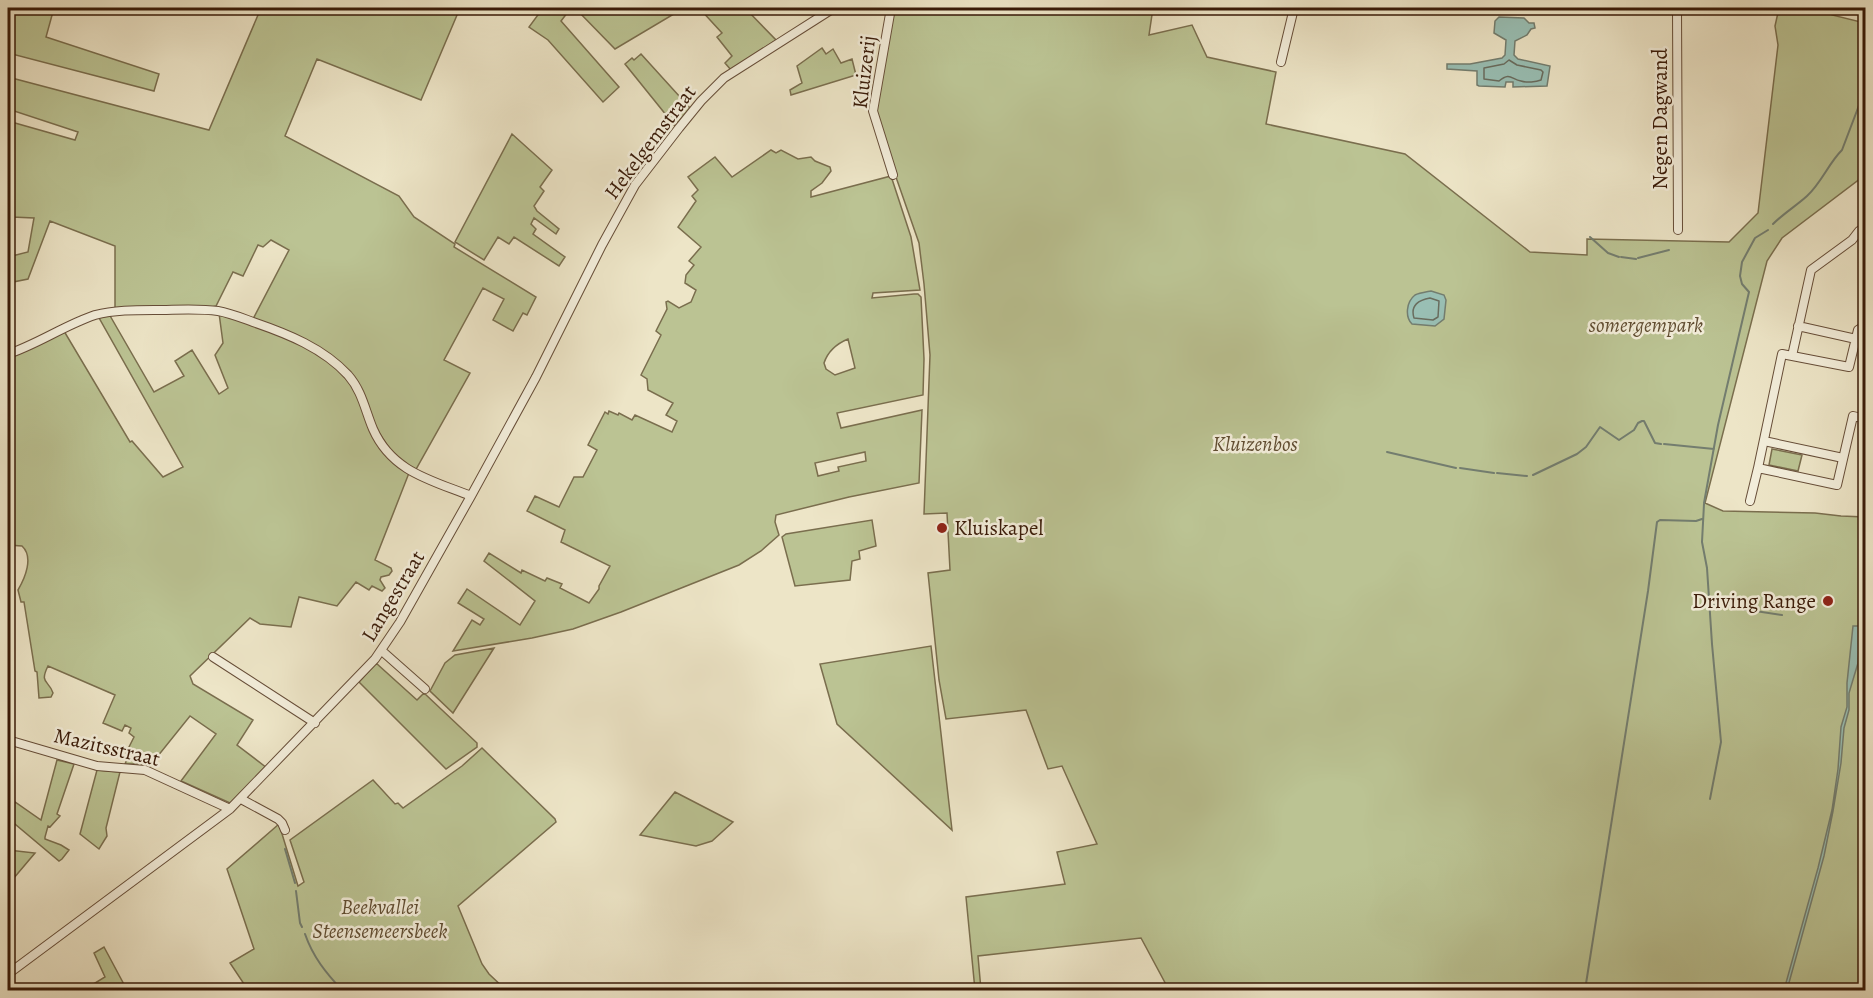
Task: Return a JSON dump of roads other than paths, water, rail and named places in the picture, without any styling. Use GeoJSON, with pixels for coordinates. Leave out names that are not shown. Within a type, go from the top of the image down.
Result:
{"type":"FeatureCollection","features":[{"type":"Feature","properties":{"kind":"street","name":"Hekelgemstraat"},"geometry":{"type":"LineString","coordinates":[[534,380],[623,205],[635,185],[679,128],[724,78],[834,8]]}},
{"type":"Feature","properties":{"kind":"street","name":"Kluizerij"},"geometry":{"type":"LineString","coordinates":[[891,8],[873,111],[893,175]]}},
{"type":"Feature","properties":{"kind":"street"},"geometry":{"type":"LineString","coordinates":[[1281,62],[1294,8]]}},
{"type":"Feature","properties":{"kind":"street","name":"Negen Dagwand"},"geometry":{"type":"LineString","coordinates":[[1677,8],[1678,230]]}},
{"type":"Feature","properties":{"kind":"street"},"geometry":{"type":"LineString","coordinates":[[1792,356],[1811,270],[1852,240],[1866,226]]}},
{"type":"Feature","properties":{"kind":"street"},"geometry":{"type":"LineString","coordinates":[[8,354],[81,321],[106,313],[174,310],[218,311],[234,315],[295,338],[331,360],[348,375],[356,386],[374,430],[395,460],[410,471],[471,496]]}},
{"type":"Feature","properties":{"kind":"street"},"geometry":{"type":"LineString","coordinates":[[1750,501],[1782,354],[1850,367],[1858,330],[1866,325]]}},
{"type":"Feature","properties":{"kind":"street"},"geometry":{"type":"LineString","coordinates":[[1798,326],[1856,339]]}},
{"type":"Feature","properties":{"kind":"street","name":"Langestraat"},"geometry":{"type":"LineString","coordinates":[[8,974],[230,809],[357,679],[381,651],[417,593],[534,380]]}},
{"type":"Feature","properties":{"kind":"street"},"geometry":{"type":"LineString","coordinates":[[1758,468],[1837,485],[1853,416],[1866,419]]}},
{"type":"Feature","properties":{"kind":"street"},"geometry":{"type":"LineString","coordinates":[[1764,441],[1843,458]]}},
{"type":"Feature","properties":{"kind":"street"},"geometry":{"type":"LineString","coordinates":[[381,651],[425,689]]}},
{"type":"Feature","properties":{"kind":"street"},"geometry":{"type":"LineString","coordinates":[[213,657],[315,723]]}},
{"type":"Feature","properties":{"kind":"street","name":"Mazitsstraat"},"geometry":{"type":"LineString","coordinates":[[8,740],[98,766],[146,770],[230,809]]}},
{"type":"Feature","properties":{"kind":"street"},"geometry":{"type":"LineString","coordinates":[[241,799],[278,819],[285,830]]}},
{"type":"Feature","properties":{"kind":"water"},"geometry":{"type":"Polygon","coordinates":[[[1499,17],[1524,18],[1529,23],[1534,23],[1535,28],[1515,41],[1514,55],[1518,59],[1550,66],[1547,86],[1513,87],[1513,82],[1506,82],[1505,87],[1479,86],[1477,85],[1477,71],[1447,69],[1447,64],[1470,64],[1502,58],[1505,55],[1506,40],[1494,33],[1495,21],[1499,17]]]}},
{"type":"Feature","properties":{"kind":"water"},"geometry":{"type":"Polygon","coordinates":[[[1431,291],[1444,295],[1446,300],[1444,319],[1435,326],[1412,324],[1408,314],[1408,305],[1412,298],[1431,291]]]}},
{"type":"Feature","properties":{"kind":"water"},"geometry":{"type":"Polygon","coordinates":[[[1853,626],[1861,626],[1858,663],[1849,693],[1849,710],[1844,728],[1833,811],[1824,856],[1787,990],[1784,990],[1832,810],[1841,727],[1847,707],[1853,626]]]}},
{"type":"Feature","properties":{"kind":"waterway"},"geometry":{"type":"LineString","coordinates":[[1773,224],[1812,191],[1842,150],[1866,87]]}},
{"type":"Feature","properties":{"kind":"waterway"},"geometry":{"type":"LineString","coordinates":[[1704,503],[1718,425],[1749,292],[1742,284],[1740,276],[1742,262],[1755,238],[1768,230]]}},
{"type":"Feature","properties":{"kind":"waterway"},"geometry":{"type":"LineString","coordinates":[[1590,237],[1608,253],[1619,257]]}},
{"type":"Feature","properties":{"kind":"waterway"},"geometry":{"type":"LineString","coordinates":[[1638,258],[1669,250]]}},
{"type":"Feature","properties":{"kind":"waterway"},"geometry":{"type":"LineString","coordinates":[[1621,257],[1636,259]]}},
{"type":"Feature","properties":{"kind":"waterway"},"geometry":{"type":"LineString","coordinates":[[1533,475],[1577,454],[1586,447],[1600,427],[1619,440],[1634,430],[1638,423],[1644,421],[1655,443],[1661,444]]}},
{"type":"Feature","properties":{"kind":"waterway"},"geometry":{"type":"LineString","coordinates":[[1664,444],[1714,449]]}},
{"type":"Feature","properties":{"kind":"waterway"},"geometry":{"type":"LineString","coordinates":[[1387,452],[1456,468]]}},
{"type":"Feature","properties":{"kind":"waterway"},"geometry":{"type":"LineString","coordinates":[[1460,468],[1494,473]]}},
{"type":"Feature","properties":{"kind":"waterway"},"geometry":{"type":"LineString","coordinates":[[1497,473],[1527,476]]}},
{"type":"Feature","properties":{"kind":"waterway"},"geometry":{"type":"LineString","coordinates":[[1704,504],[1702,542],[1707,568],[1721,742],[1710,799]]}},
{"type":"Feature","properties":{"kind":"waterway"},"geometry":{"type":"LineString","coordinates":[[1585,990],[1657,522],[1702,519]]}},
{"type":"Feature","properties":{"kind":"waterway"},"geometry":{"type":"LineString","coordinates":[[1709,604],[1782,615]]}},
{"type":"Feature","properties":{"kind":"waterway"},"geometry":{"type":"LineString","coordinates":[[285,849],[295,883]]}},
{"type":"Feature","properties":{"kind":"waterway"},"geometry":{"type":"LineString","coordinates":[[296,891],[302,927]]}},
{"type":"Feature","properties":{"kind":"waterway"},"geometry":{"type":"LineString","coordinates":[[305,934],[320,964],[342,990]]}},
{"type":"Feature","properties":{"kind":"place","name":"Kluiskapel"},"geometry":{"type":"Point","coordinates":[942,528]}},
{"type":"Feature","properties":{"kind":"place","name":"Driving Range"},"geometry":{"type":"Point","coordinates":[1828,601]}},
{"type":"Feature","properties":{"kind":"park label","name":"somergempark"},"geometry":{"type":"Point","coordinates":[1646,325]}},
{"type":"Feature","properties":{"kind":"park label","name":"Kluizenbos"},"geometry":{"type":"Point","coordinates":[1255,444]}},
{"type":"Feature","properties":{"kind":"park label","name":"Beekvallei Steensemeersbeek"},"geometry":{"type":"Point","coordinates":[380,919]}}]}
